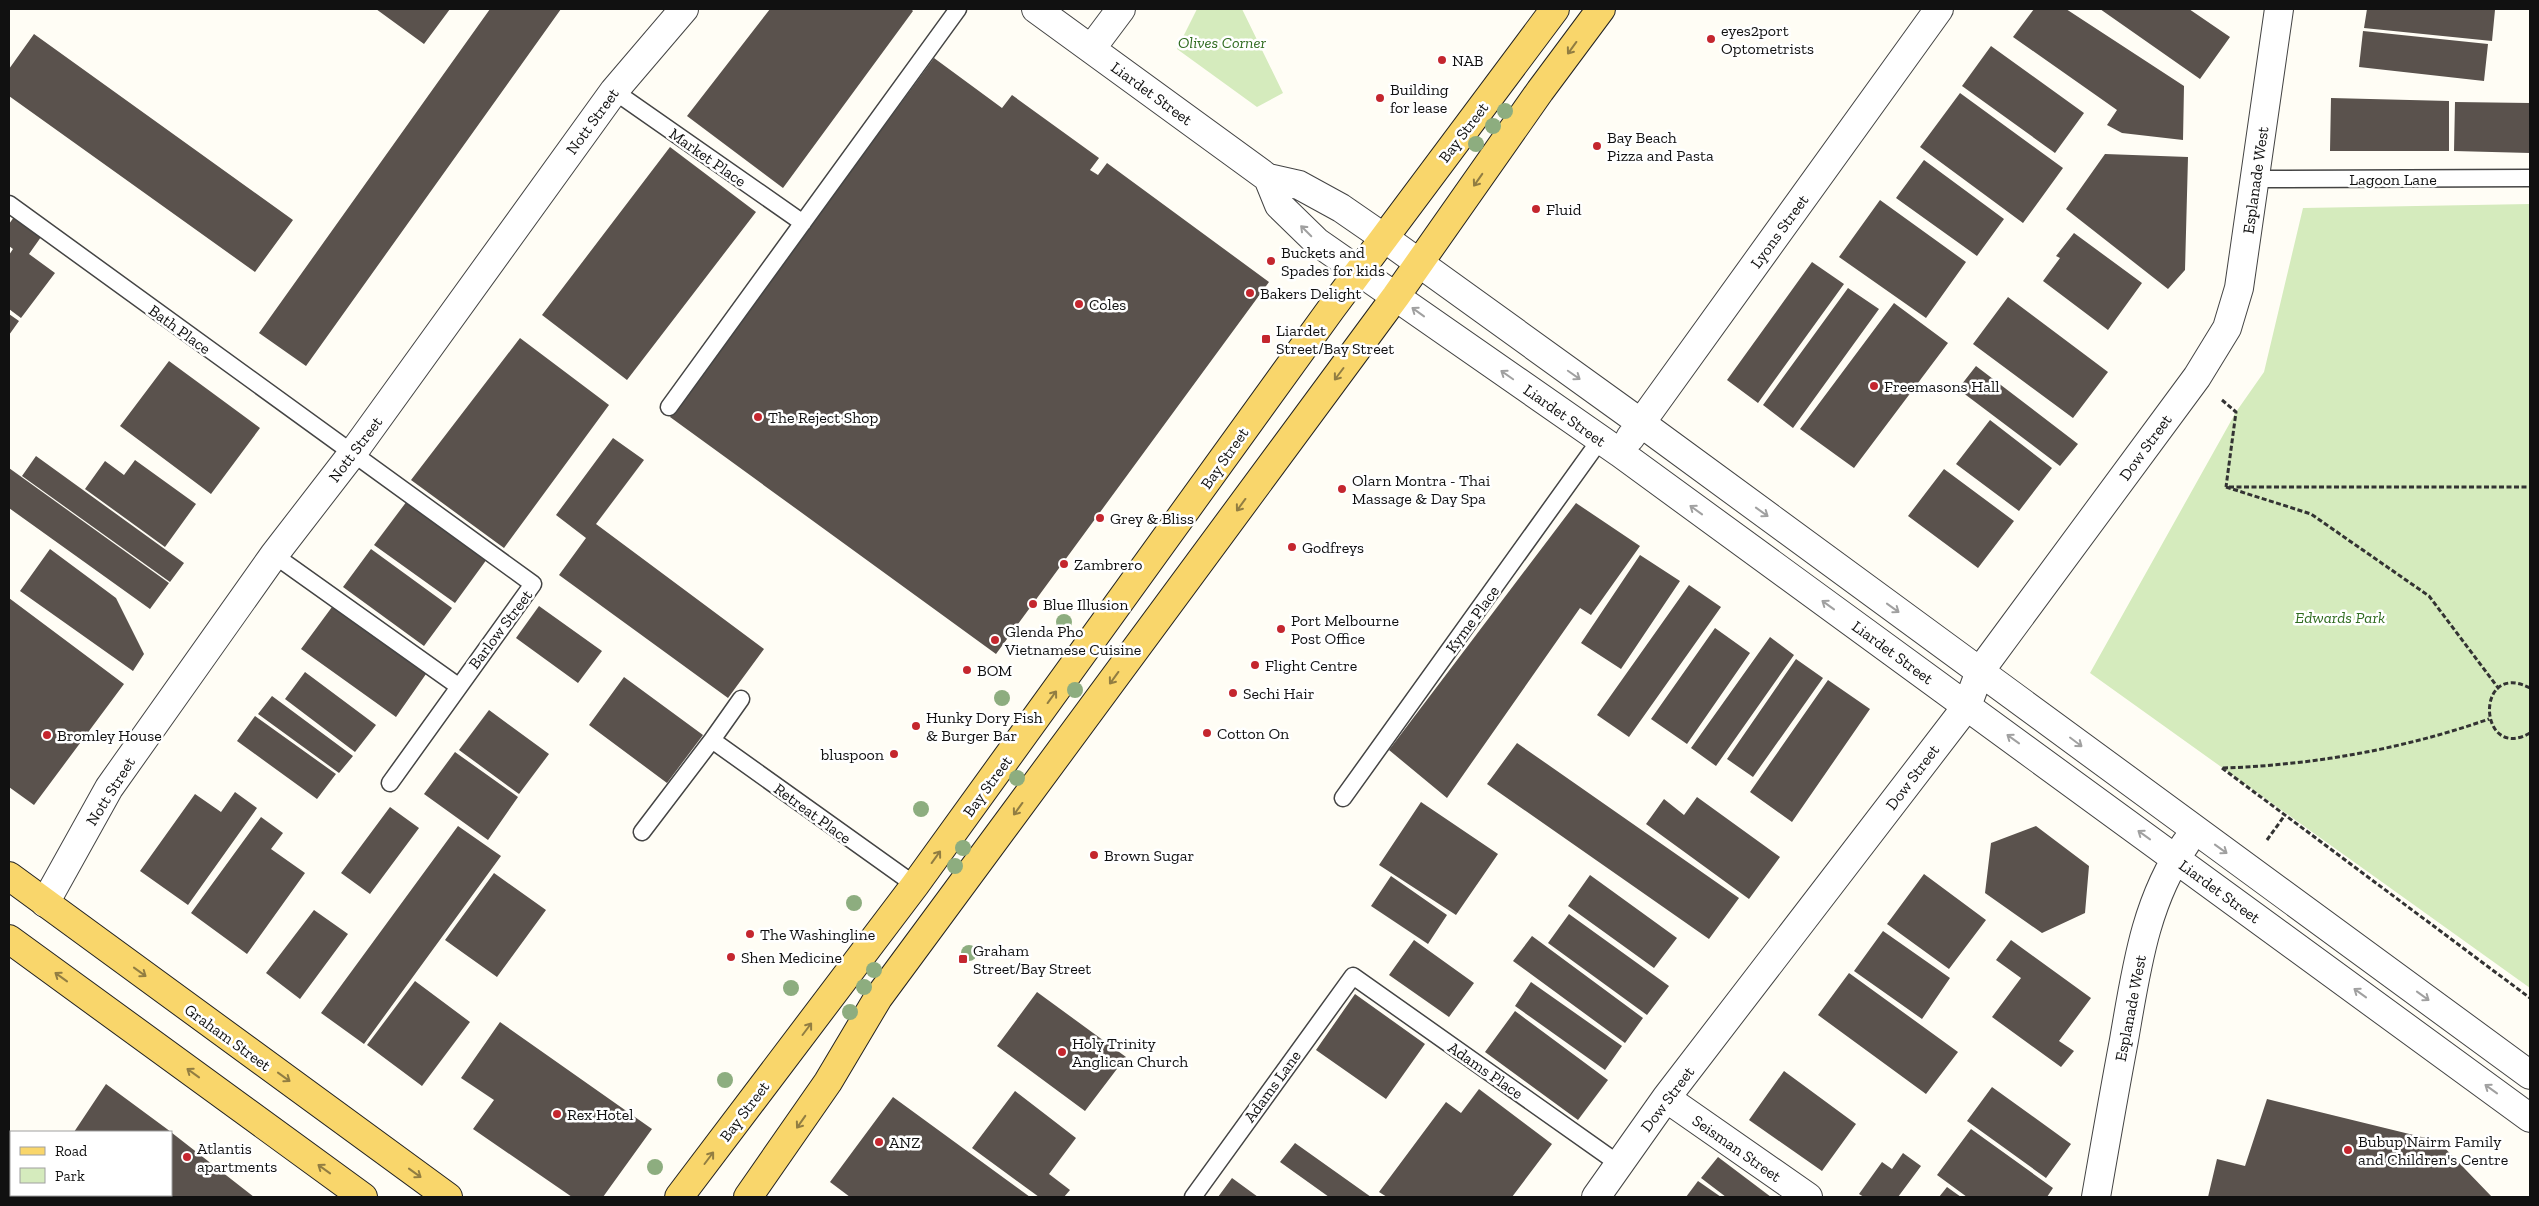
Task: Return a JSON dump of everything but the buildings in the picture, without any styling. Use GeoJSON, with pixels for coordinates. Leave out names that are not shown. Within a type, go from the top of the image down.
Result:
{"type":"FeatureCollection","features":[{"type":"Feature","properties":{"kind":"main road","name":"Bay Street"},"geometry":{"type":"LineString","coordinates":[[679,1197],[915,885],[1383,237],[1555,9]]}},
{"type":"Feature","properties":{"kind":"main road"},"geometry":{"type":"LineString","coordinates":[[748,1197],[828,1082],[878,998],[1420,265],[1540,91],[1602,9]]}},
{"type":"Feature","properties":{"kind":"main road"},"geometry":{"type":"LineString","coordinates":[[1510,70],[1540,91]]}},
{"type":"Feature","properties":{"kind":"main road","name":"Graham Street"},"geometry":{"type":"LineString","coordinates":[[9,876],[448,1197]]}},
{"type":"Feature","properties":{"kind":"main road"},"geometry":{"type":"LineString","coordinates":[[9,939],[363,1197]]}},
{"type":"Feature","properties":{"kind":"street","name":"Nott Street"},"geometry":{"type":"LineString","coordinates":[[45,903],[109,788],[274,555],[352,454],[614,91],[684,9]]}},
{"type":"Feature","properties":{"kind":"street","name":"Liardet Street"},"geometry":{"type":"LineString","coordinates":[[1036,9],[1268,178],[1299,185],[1341,208],[1383,237],[1641,422],[2195,831],[2530,1075]]}},
{"type":"Feature","properties":{"kind":"street"},"geometry":{"type":"LineString","coordinates":[[1091,49],[1121,9]]}},
{"type":"Feature","properties":{"kind":"street","name":"Lyons Street"},"geometry":{"type":"LineString","coordinates":[[1610,447],[1641,422],[1939,9]]}},
{"type":"Feature","properties":{"kind":"street","name":"Esplanade West"},"geometry":{"type":"LineString","coordinates":[[2215,347],[2233,314],[2256,179],[2279,9]]}},
{"type":"Feature","properties":{"kind":"street","name":"Liardet Street"},"geometry":{"type":"LineString","coordinates":[[1268,178],[1279,205],[1317,242],[1610,447],[2530,1118]]}},
{"type":"Feature","properties":{"kind":"street","name":"Dow Street"},"geometry":{"type":"LineString","coordinates":[[1596,1197],[1666,1098],[1966,706],[1980,672],[2197,377],[2215,347]]}},
{"type":"Feature","properties":{"kind":"street","name":"Esplanade West"},"geometry":{"type":"LineString","coordinates":[[2096,1197],[2131,999],[2147,923],[2156,894],[2176,858],[2195,831]]}},
{"type":"Feature","properties":{"kind":"street","name":"Seisman Street"},"geometry":{"type":"LineString","coordinates":[[1666,1098],[1808,1197]]}},
{"type":"Feature","properties":{"kind":"lane"},"geometry":{"type":"LineString","coordinates":[[669,407],[958,9]]}},
{"type":"Feature","properties":{"kind":"lane","name":"Market Place"},"geometry":{"type":"LineString","coordinates":[[614,91],[803,223]]}},
{"type":"Feature","properties":{"kind":"lane","name":"Lagoon Lane"},"geometry":{"type":"LineString","coordinates":[[2256,179],[2530,178]]}},
{"type":"Feature","properties":{"kind":"lane","name":"Bath Place"},"geometry":{"type":"LineString","coordinates":[[9,204],[352,454]]}},
{"type":"Feature","properties":{"kind":"lane","name":"Kyme Place"},"geometry":{"type":"LineString","coordinates":[[1343,798],[1610,447]]}},
{"type":"Feature","properties":{"kind":"lane","name":"Barlow Street"},"geometry":{"type":"LineString","coordinates":[[352,454],[534,584],[458,686],[390,783]]}},
{"type":"Feature","properties":{"kind":"lane"},"geometry":{"type":"LineString","coordinates":[[274,555],[458,686]]}},
{"type":"Feature","properties":{"kind":"lane"},"geometry":{"type":"LineString","coordinates":[[642,832],[741,700]]}},
{"type":"Feature","properties":{"kind":"lane","name":"Retreat Place"},"geometry":{"type":"LineString","coordinates":[[712,740],[915,885]]}},
{"type":"Feature","properties":{"kind":"lane","name":"Adams Place"},"geometry":{"type":"LineString","coordinates":[[1353,976],[1619,1164]]}},
{"type":"Feature","properties":{"kind":"lane","name":"Adams Lane"},"geometry":{"type":"LineString","coordinates":[[1193,1197],[1353,976]]}},
{"type":"Feature","properties":{"kind":"path"},"geometry":{"type":"LineString","coordinates":[[2197,377],[2236,412],[2226,488]]}},
{"type":"Feature","properties":{"kind":"path"},"geometry":{"type":"LineString","coordinates":[[2226,488],[2530,488]]}},
{"type":"Feature","properties":{"kind":"path"},"geometry":{"type":"LineString","coordinates":[[2226,488],[2311,514],[2428,596],[2499,689]]}},
{"type":"Feature","properties":{"kind":"path"},"geometry":{"type":"LineString","coordinates":[[2530,688],[2515,683],[2499,689],[2489,702],[2489,719],[2493,726],[2507,736],[2516,738],[2530,733]]}},
{"type":"Feature","properties":{"kind":"path"},"geometry":{"type":"LineString","coordinates":[[2489,719],[2404,744],[2334,759],[2266,767],[2222,768],[2530,998]]}},
{"type":"Feature","properties":{"kind":"green space","name":"Olives Corner"},"geometry":{"type":"Polygon","coordinates":[[[1197,9],[1242,9],[1283,93],[1257,107],[1177,49],[1197,9]]]}},
{"type":"Feature","properties":{"kind":"green space","name":"Edwards Park"},"geometry":{"type":"Polygon","coordinates":[[[2530,204],[2530,988],[2090,673],[2236,412],[2264,372],[2303,208],[2530,204]]]}},
{"type":"Feature","properties":{"kind":"place","name":"eyes2port Optometrists"},"geometry":{"type":"Point","coordinates":[1711,39]}},
{"type":"Feature","properties":{"kind":"place","name":"NAB"},"geometry":{"type":"Point","coordinates":[1442,60]}},
{"type":"Feature","properties":{"kind":"place","name":"Building for lease"},"geometry":{"type":"Point","coordinates":[1380,98]}},
{"type":"Feature","properties":{"kind":"place","name":"Bay Beach Pizza and Pasta"},"geometry":{"type":"Point","coordinates":[1597,146]}},
{"type":"Feature","properties":{"kind":"place","name":"Fluid"},"geometry":{"type":"Point","coordinates":[1536,209]}},
{"type":"Feature","properties":{"kind":"place","name":"Buckets and Spades for kids"},"geometry":{"type":"Point","coordinates":[1271,261]}},
{"type":"Feature","properties":{"kind":"place","name":"Bakers Delight"},"geometry":{"type":"Point","coordinates":[1250,293]}},
{"type":"Feature","properties":{"kind":"place","name":"Coles"},"geometry":{"type":"Point","coordinates":[1079,304]}},
{"type":"Feature","properties":{"kind":"place","name":"Liardet Street/Bay Street"},"geometry":{"type":"Point","coordinates":[1266,339]}},
{"type":"Feature","properties":{"kind":"place","name":"Freemasons Hall"},"geometry":{"type":"Point","coordinates":[1874,386]}},
{"type":"Feature","properties":{"kind":"place","name":"The Reject Shop"},"geometry":{"type":"Point","coordinates":[758,417]}},
{"type":"Feature","properties":{"kind":"place","name":"Olarn Montra - Thai Massage & Day Spa"},"geometry":{"type":"Point","coordinates":[1342,489]}},
{"type":"Feature","properties":{"kind":"place","name":"Grey & Bliss"},"geometry":{"type":"Point","coordinates":[1100,518]}},
{"type":"Feature","properties":{"kind":"place","name":"Godfreys"},"geometry":{"type":"Point","coordinates":[1292,547]}},
{"type":"Feature","properties":{"kind":"place","name":"Zambrero"},"geometry":{"type":"Point","coordinates":[1064,564]}},
{"type":"Feature","properties":{"kind":"place","name":"Blue Illusion"},"geometry":{"type":"Point","coordinates":[1033,604]}},
{"type":"Feature","properties":{"kind":"place","name":"Port Melbourne Post Office"},"geometry":{"type":"Point","coordinates":[1281,629]}},
{"type":"Feature","properties":{"kind":"place","name":"Glenda Pho Vietnamese Cuisine"},"geometry":{"type":"Point","coordinates":[995,640]}},
{"type":"Feature","properties":{"kind":"place","name":"Flight Centre"},"geometry":{"type":"Point","coordinates":[1255,665]}},
{"type":"Feature","properties":{"kind":"place","name":"BOM"},"geometry":{"type":"Point","coordinates":[967,670]}},
{"type":"Feature","properties":{"kind":"place","name":"Sechi Hair"},"geometry":{"type":"Point","coordinates":[1233,693]}},
{"type":"Feature","properties":{"kind":"place","name":"Hunky Dory Fish & Burger Bar"},"geometry":{"type":"Point","coordinates":[916,726]}},
{"type":"Feature","properties":{"kind":"place","name":"Cotton On"},"geometry":{"type":"Point","coordinates":[1207,733]}},
{"type":"Feature","properties":{"kind":"place","name":"Bromley House"},"geometry":{"type":"Point","coordinates":[47,735]}},
{"type":"Feature","properties":{"kind":"place","name":"bluspoon"},"geometry":{"type":"Point","coordinates":[894,754]}},
{"type":"Feature","properties":{"kind":"place","name":"Brown Sugar"},"geometry":{"type":"Point","coordinates":[1094,855]}},
{"type":"Feature","properties":{"kind":"place","name":"The Washingline"},"geometry":{"type":"Point","coordinates":[750,934]}},
{"type":"Feature","properties":{"kind":"place","name":"Shen Medicine"},"geometry":{"type":"Point","coordinates":[731,957]}},
{"type":"Feature","properties":{"kind":"place","name":"Graham Street/Bay Street"},"geometry":{"type":"Point","coordinates":[963,959]}},
{"type":"Feature","properties":{"kind":"place","name":"Holy Trinity Anglican Church"},"geometry":{"type":"Point","coordinates":[1062,1052]}},
{"type":"Feature","properties":{"kind":"place","name":"Rex Hotel"},"geometry":{"type":"Point","coordinates":[557,1114]}},
{"type":"Feature","properties":{"kind":"place","name":"ANZ"},"geometry":{"type":"Point","coordinates":[879,1142]}},
{"type":"Feature","properties":{"kind":"place","name":"Bubup Nairm Family and Children's Centre"},"geometry":{"type":"Point","coordinates":[2348,1150]}},
{"type":"Feature","properties":{"kind":"place","name":"Atlantis apartments"},"geometry":{"type":"Point","coordinates":[187,1157]}}]}
